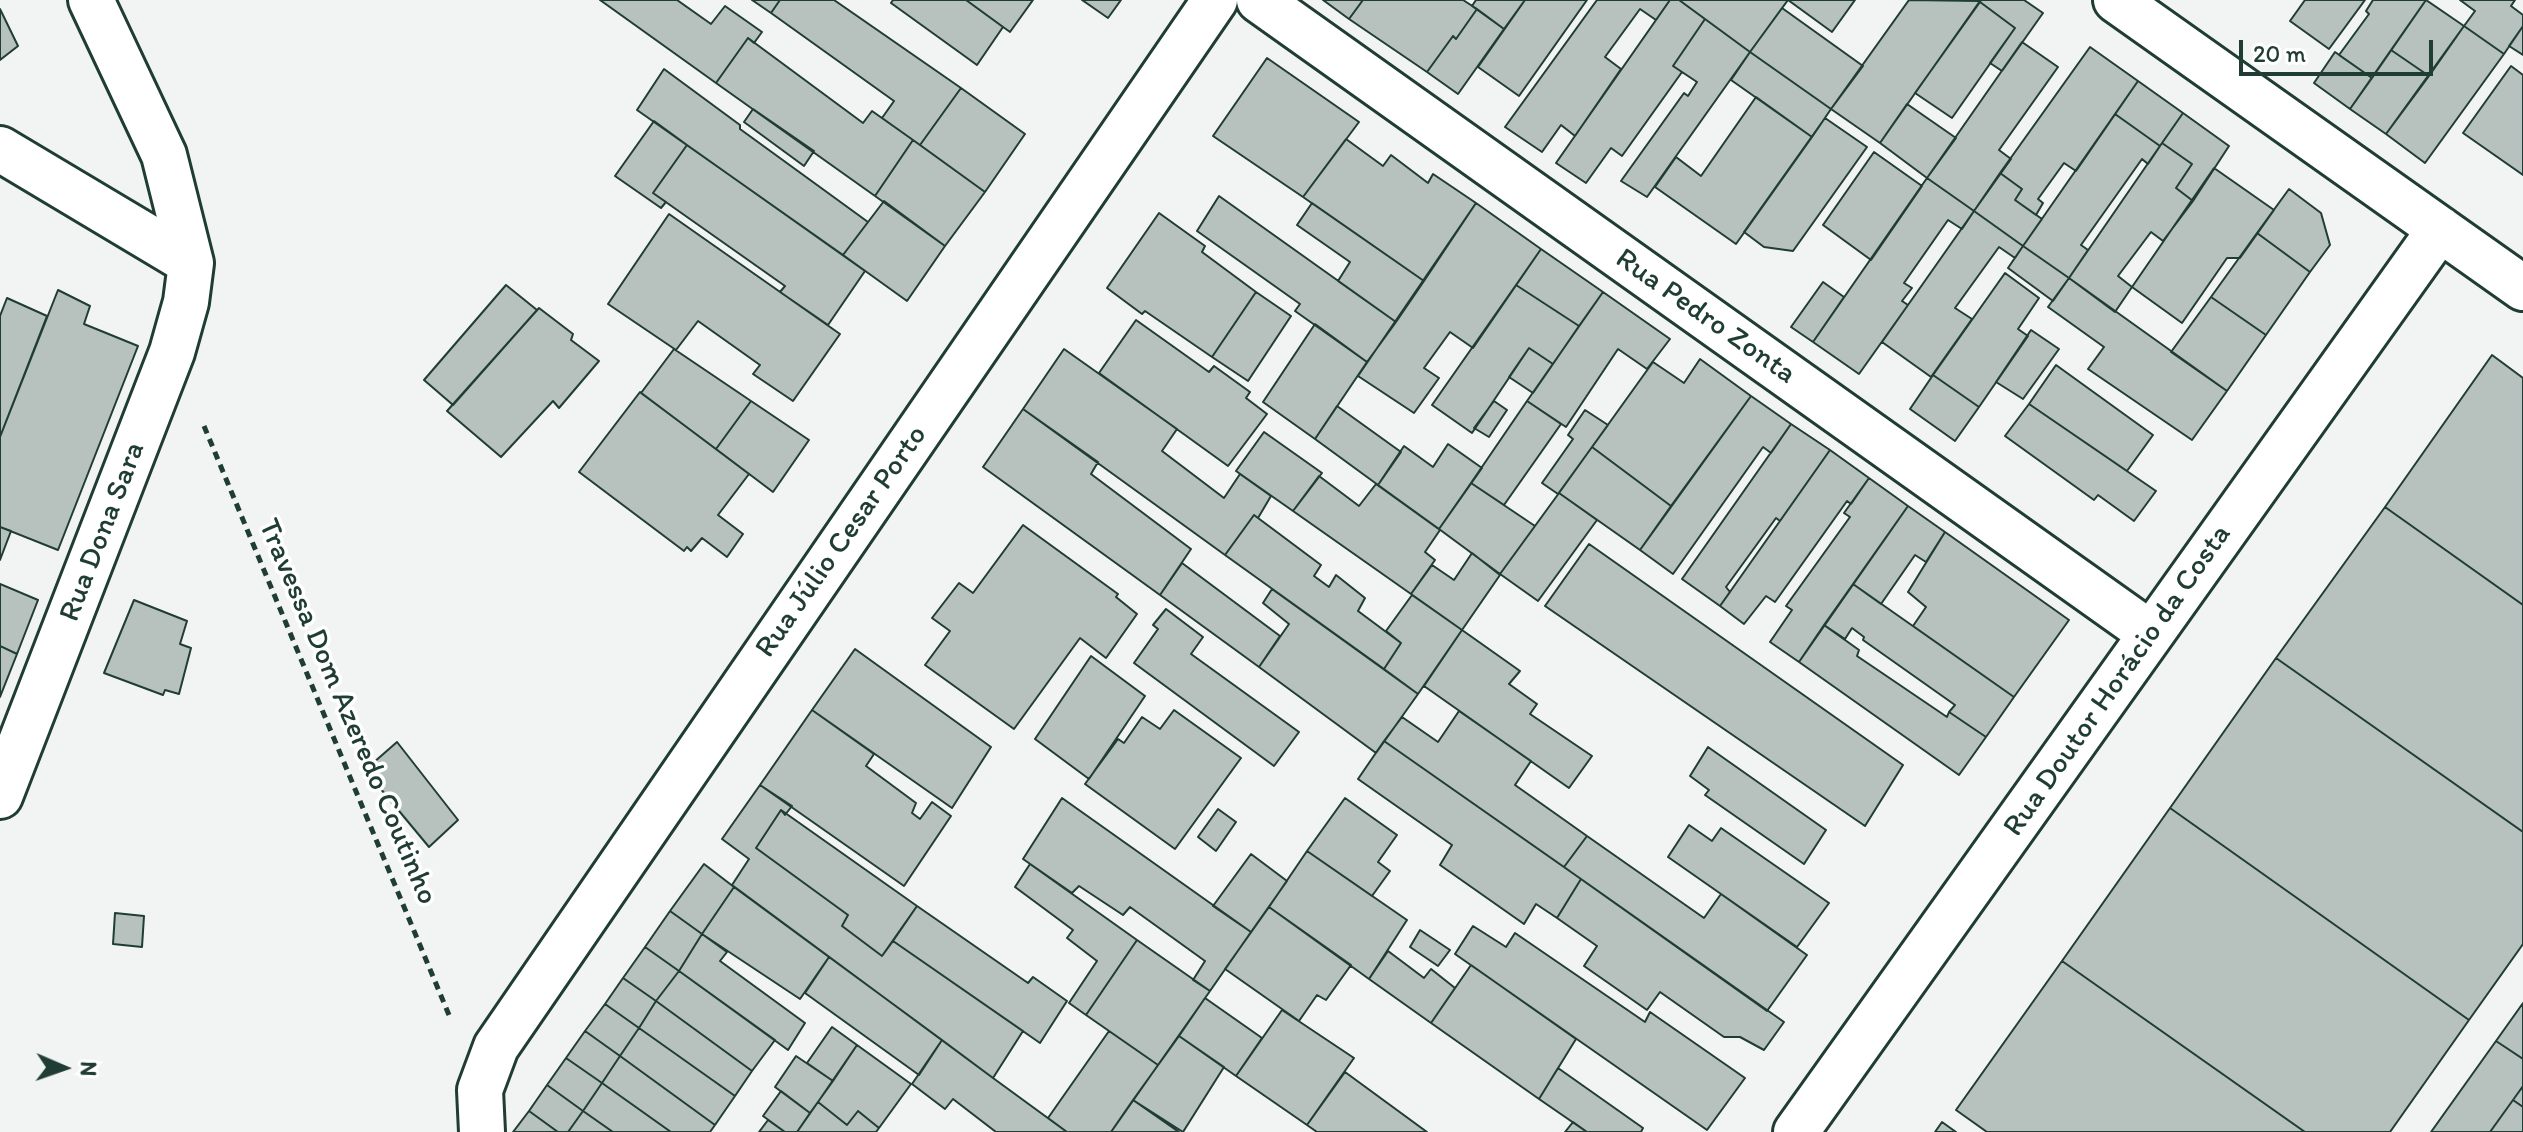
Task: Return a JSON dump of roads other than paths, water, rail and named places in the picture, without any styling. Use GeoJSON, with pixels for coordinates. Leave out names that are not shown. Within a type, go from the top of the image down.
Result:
{"type":"FeatureCollection","features":[{"type":"Feature","properties":{"kind":"street"},"geometry":{"type":"LineString","coordinates":[[91,0],[164,155],[191,263]]}},
{"type":"Feature","properties":{"kind":"street","name":"Rua Júlio Cesar Porto"},"geometry":{"type":"LineString","coordinates":[[481,1111],[496,1047],[1215,0]]}},
{"type":"Feature","properties":{"kind":"street","name":"Rua Pedro Zonta"},"geometry":{"type":"LineString","coordinates":[[1259,0],[2151,634]]}},
{"type":"Feature","properties":{"kind":"street"},"geometry":{"type":"LineString","coordinates":[[2116,0],[2523,288]]}},
{"type":"Feature","properties":{"kind":"street"},"geometry":{"type":"LineString","coordinates":[[0,149],[191,263]]}},
{"type":"Feature","properties":{"kind":"street","name":"Rua Doutor Horácio da Costa"},"geometry":{"type":"LineString","coordinates":[[1796,1132],[2440,229]]}},
{"type":"Feature","properties":{"kind":"street","name":"Rua Dona Sara"},"geometry":{"type":"LineString","coordinates":[[0,796],[172,352],[186,302],[191,263]]}}]}
